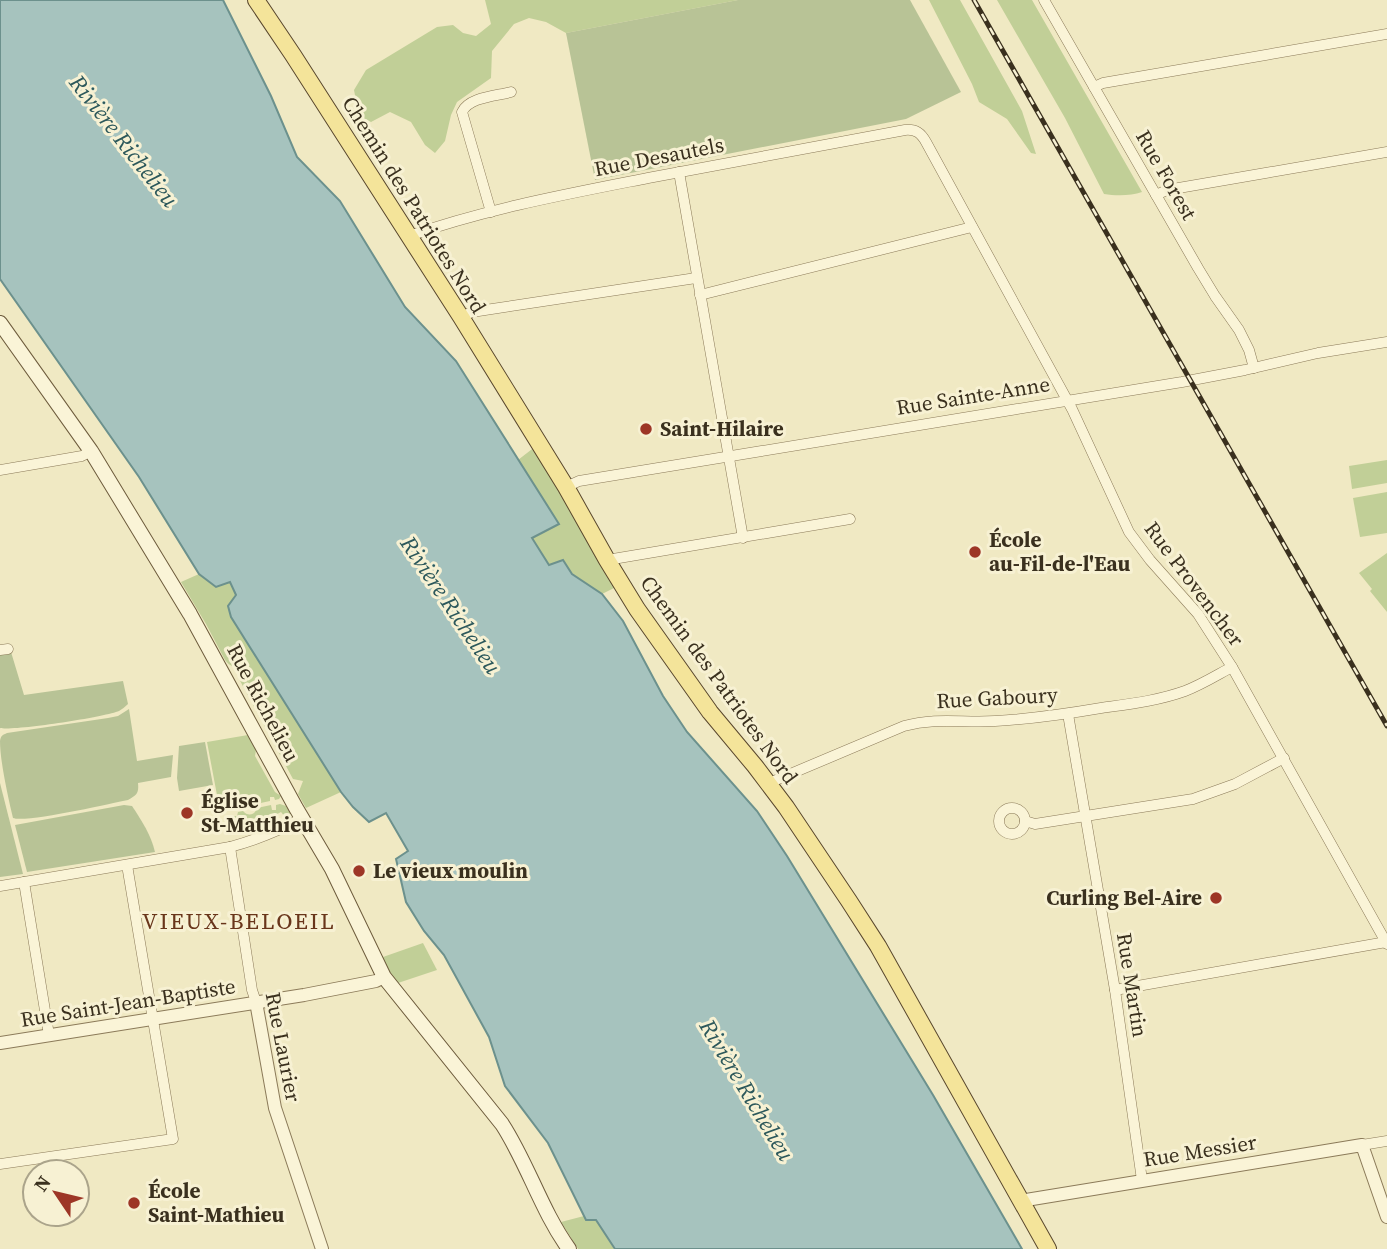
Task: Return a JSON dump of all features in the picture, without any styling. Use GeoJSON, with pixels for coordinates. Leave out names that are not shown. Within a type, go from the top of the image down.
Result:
{"type":"FeatureCollection","features":[{"type":"Feature","properties":{"kind":"main road","name":"Chemin des Patriotes Nord"},"geometry":{"type":"LineString","coordinates":[[256,0],[461,317],[566,486],[637,609],[726,732],[769,783],[878,946],[1048,1249]]}},
{"type":"Feature","properties":{"kind":"main road","name":"Rue Richelieu"},"geometry":{"type":"LineString","coordinates":[[0,323],[91,451],[197,626],[333,872],[384,977],[502,1124],[516,1146],[550,1221],[569,1249]]}},
{"type":"Feature","properties":{"kind":"street","name":"Rue Forest"},"geometry":{"type":"LineString","coordinates":[[1044,0],[1210,288],[1239,330],[1254,368]]}},
{"type":"Feature","properties":{"kind":"street"},"geometry":{"type":"LineString","coordinates":[[1094,87],[1103,83],[1387,34]]}},
{"type":"Feature","properties":{"kind":"street"},"geometry":{"type":"LineString","coordinates":[[491,212],[463,113],[471,102],[511,92]]}},
{"type":"Feature","properties":{"kind":"street","name":"Rue Desautels"},"geometry":{"type":"LineString","coordinates":[[409,236],[491,212],[586,190],[907,130],[919,132]]}},
{"type":"Feature","properties":{"kind":"street","name":"Rue Provencher"},"geometry":{"type":"LineString","coordinates":[[919,132],[1067,400],[1134,539],[1198,614],[1232,667],[1387,943]]}},
{"type":"Feature","properties":{"kind":"street"},"geometry":{"type":"LineString","coordinates":[[1156,195],[1167,190],[1387,152]]}},
{"type":"Feature","properties":{"kind":"street"},"geometry":{"type":"LineString","coordinates":[[679,172],[743,538]]}},
{"type":"Feature","properties":{"kind":"street"},"geometry":{"type":"LineString","coordinates":[[699,295],[972,227]]}},
{"type":"Feature","properties":{"kind":"street"},"geometry":{"type":"LineString","coordinates":[[461,317],[472,312],[696,278]]}},
{"type":"Feature","properties":{"kind":"street","name":"Rue Sainte-Anne"},"geometry":{"type":"LineString","coordinates":[[566,486],[579,481],[1182,382],[1387,342]]}},
{"type":"Feature","properties":{"kind":"street"},"geometry":{"type":"LineString","coordinates":[[0,470],[82,456],[91,451]]}},
{"type":"Feature","properties":{"kind":"street"},"geometry":{"type":"LineString","coordinates":[[607,560],[850,519]]}},
{"type":"Feature","properties":{"kind":"street","name":"Rue Gaboury"},"geometry":{"type":"LineString","coordinates":[[769,783],[904,726],[932,720],[991,721],[1068,714],[1155,700],[1188,690],[1232,667]]}},
{"type":"Feature","properties":{"kind":"street","name":"Rue Martin"},"geometry":{"type":"LineString","coordinates":[[1068,714],[1115,990],[1142,1180]]}},
{"type":"Feature","properties":{"kind":"street"},"geometry":{"type":"LineString","coordinates":[[1025,821],[1035,824],[1084,817],[1207,795],[1235,784],[1284,758]]}},
{"type":"Feature","properties":{"kind":"street"},"geometry":{"type":"LineString","coordinates":[[0,886],[230,847],[256,841],[302,818]]}},
{"type":"Feature","properties":{"kind":"street","name":"Rue Laurier"},"geometry":{"type":"LineString","coordinates":[[230,847],[252,990],[275,1108],[322,1249]]}},
{"type":"Feature","properties":{"kind":"street"},"geometry":{"type":"LineString","coordinates":[[0,1164],[173,1139],[128,865]]}},
{"type":"Feature","properties":{"kind":"street"},"geometry":{"type":"LineString","coordinates":[[24,882],[49,1035]]}},
{"type":"Feature","properties":{"kind":"street"},"geometry":{"type":"LineString","coordinates":[[1115,990],[1387,943]]}},
{"type":"Feature","properties":{"kind":"street","name":"Rue Saint-Jean-Baptiste"},"geometry":{"type":"LineString","coordinates":[[0,1043],[256,1002],[376,981],[384,977]]}},
{"type":"Feature","properties":{"kind":"street","name":"Rue Messier"},"geometry":{"type":"LineString","coordinates":[[1020,1201],[1387,1141]]}},
{"type":"Feature","properties":{"kind":"street"},"geometry":{"type":"LineString","coordinates":[[1362,1145],[1387,1217]]}},
{"type":"Feature","properties":{"kind":"green space"},"geometry":{"type":"Polygon","coordinates":[[[485,0],[738,0],[566,33],[546,22],[529,18],[514,24],[492,51],[491,78],[457,102],[445,141],[435,153],[425,145],[411,122],[390,112],[371,122],[359,116],[354,90],[366,70],[437,27],[453,25],[463,33],[476,36],[491,24],[485,0]]]}},
{"type":"Feature","properties":{"kind":"green space"},"geometry":{"type":"Polygon","coordinates":[[[738,0],[910,0],[961,92],[906,119],[595,180],[566,33],[738,0]]]}},
{"type":"Feature","properties":{"kind":"green space"},"geometry":{"type":"Polygon","coordinates":[[[929,0],[960,0],[1022,111],[1036,154],[1031,153],[1007,119],[979,102],[929,0]]]}},
{"type":"Feature","properties":{"kind":"green space"},"geometry":{"type":"Polygon","coordinates":[[[997,0],[1032,0],[1142,192],[1104,194],[1065,118],[997,0]]]}},
{"type":"Feature","properties":{"kind":"green space"},"geometry":{"type":"Polygon","coordinates":[[[536,446],[618,586],[602,594],[572,574],[563,560],[549,566],[532,538],[518,460],[536,446]]]}},
{"type":"Feature","properties":{"kind":"green space"},"geometry":{"type":"Polygon","coordinates":[[[1387,460],[1387,483],[1352,489],[1349,466],[1387,460]]]}},
{"type":"Feature","properties":{"kind":"green space"},"geometry":{"type":"Polygon","coordinates":[[[1387,492],[1387,533],[1360,537],[1353,498],[1387,492]]]}},
{"type":"Feature","properties":{"kind":"green space"},"geometry":{"type":"Polygon","coordinates":[[[1387,553],[1387,612],[1359,573],[1387,553]]]}},
{"type":"Feature","properties":{"kind":"green space"},"geometry":{"type":"Polygon","coordinates":[[[199,574],[216,587],[230,582],[236,595],[229,606],[231,617],[341,792],[306,808],[298,794],[303,781],[293,779],[238,677],[242,673],[225,660],[181,582],[199,574]]]}},
{"type":"Feature","properties":{"kind":"green space"},"geometry":{"type":"Polygon","coordinates":[[[11,652],[24,695],[123,681],[128,704],[119,711],[97,717],[41,726],[0,728],[0,654],[11,652]]]}},
{"type":"Feature","properties":{"kind":"green space"},"geometry":{"type":"Polygon","coordinates":[[[129,709],[137,761],[173,755],[171,777],[138,783],[137,793],[128,800],[50,816],[13,818],[1,759],[2,736],[7,733],[118,716],[129,709]]]}},
{"type":"Feature","properties":{"kind":"green space"},"geometry":{"type":"Polygon","coordinates":[[[248,735],[256,750],[255,756],[275,792],[281,796],[275,800],[270,797],[270,801],[256,804],[248,800],[238,807],[232,805],[228,798],[220,799],[217,795],[207,742],[248,735]]]}},
{"type":"Feature","properties":{"kind":"green space"},"geometry":{"type":"Polygon","coordinates":[[[205,742],[213,785],[179,791],[179,746],[205,742]]]}},
{"type":"Feature","properties":{"kind":"green space"},"geometry":{"type":"Polygon","coordinates":[[[0,783],[23,874],[0,877],[0,783]]]}},
{"type":"Feature","properties":{"kind":"green space"},"geometry":{"type":"Polygon","coordinates":[[[124,805],[132,806],[136,812],[149,834],[155,852],[27,872],[15,825],[124,805]]]}},
{"type":"Feature","properties":{"kind":"green space"},"geometry":{"type":"Polygon","coordinates":[[[271,805],[272,810],[276,810],[276,805],[286,806],[292,816],[285,817],[281,812],[247,830],[237,832],[233,824],[234,816],[237,816],[238,812],[251,814],[257,808],[271,805]]]}},
{"type":"Feature","properties":{"kind":"green space"},"geometry":{"type":"Polygon","coordinates":[[[423,943],[437,970],[398,983],[388,971],[383,957],[423,943]]]}},
{"type":"Feature","properties":{"kind":"green space"},"geometry":{"type":"Polygon","coordinates":[[[584,1216],[586,1220],[596,1220],[614,1249],[578,1249],[561,1222],[584,1216]]]}},
{"type":"Feature","properties":{"kind":"water","name":"Rivière Richelieu"},"geometry":{"type":"Polygon","coordinates":[[[0,0],[223,0],[271,96],[297,157],[340,201],[405,307],[456,361],[559,524],[532,538],[549,565],[563,560],[572,574],[602,594],[623,621],[663,696],[687,732],[757,811],[933,1095],[1022,1249],[615,1249],[596,1220],[586,1220],[548,1143],[505,1086],[489,1037],[444,955],[424,931],[406,902],[396,859],[408,851],[386,813],[369,822],[341,792],[231,617],[228,606],[236,595],[230,582],[216,587],[199,574],[139,477],[0,279],[0,0]]]}},
{"type":"Feature","properties":{"kind":"railway"},"geometry":{"type":"LineString","coordinates":[[974,0],[1387,726]]}},
{"type":"Feature","properties":{"kind":"place","name":"Saint-Hilaire"},"geometry":{"type":"Point","coordinates":[646,429]}},
{"type":"Feature","properties":{"kind":"place","name":"École au-Fil-de-l'Eau"},"geometry":{"type":"Point","coordinates":[975,552]}},
{"type":"Feature","properties":{"kind":"place","name":"Église St-Matthieu"},"geometry":{"type":"Point","coordinates":[187,813]}},
{"type":"Feature","properties":{"kind":"place","name":"Le vieux moulin"},"geometry":{"type":"Point","coordinates":[359,871]}},
{"type":"Feature","properties":{"kind":"place","name":"Curling Bel-Aire"},"geometry":{"type":"Point","coordinates":[1216,898]}},
{"type":"Feature","properties":{"kind":"place","name":"École Saint-Mathieu"},"geometry":{"type":"Point","coordinates":[134,1203]}},
{"type":"Feature","properties":{"kind":"district","name":"VIEUX-BELOEIL"},"geometry":{"type":"Point","coordinates":[239,921]}}]}
